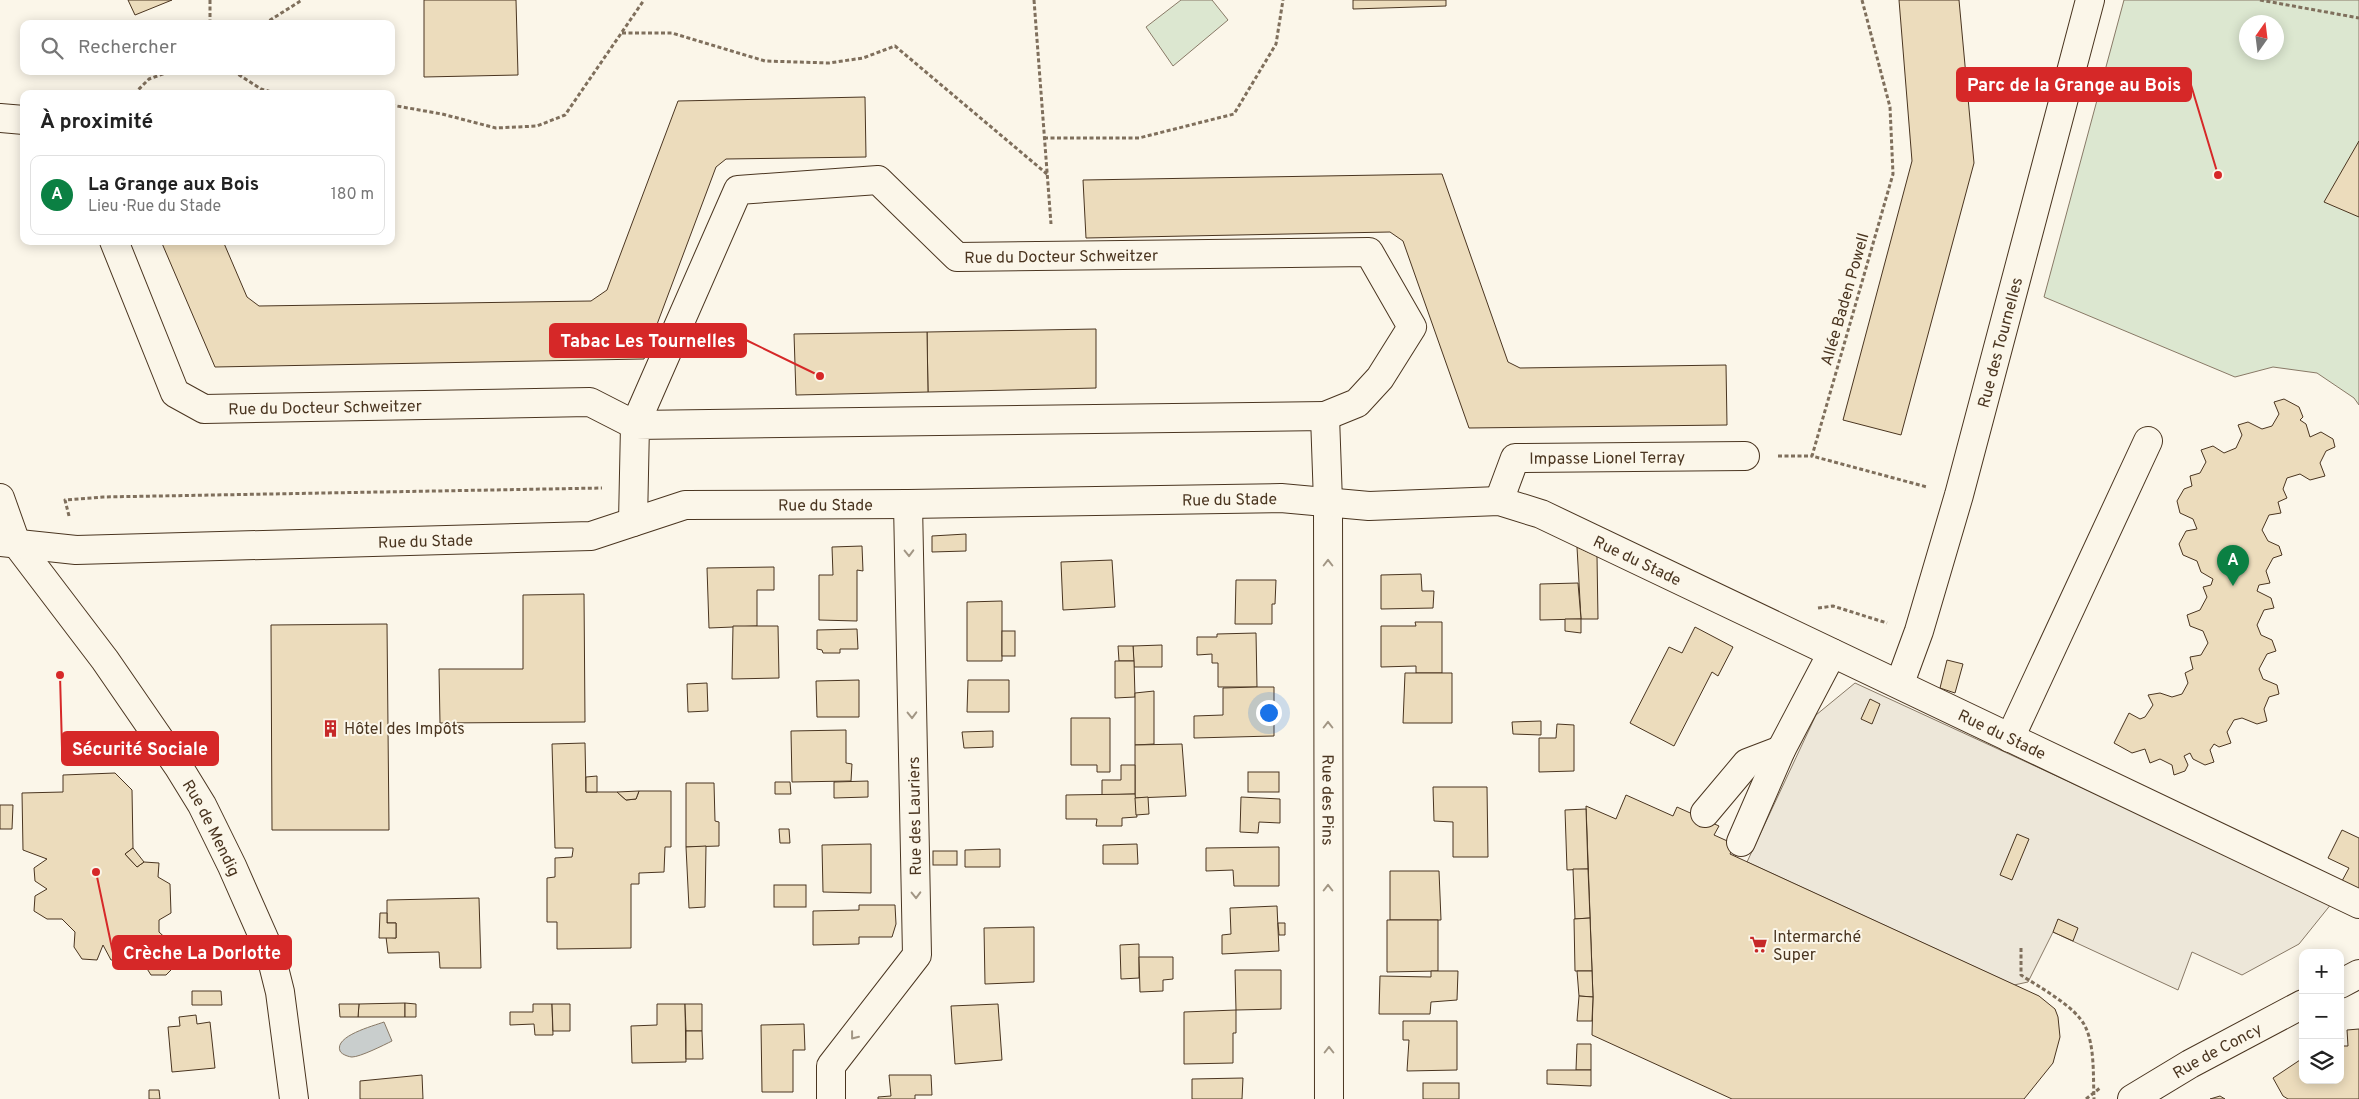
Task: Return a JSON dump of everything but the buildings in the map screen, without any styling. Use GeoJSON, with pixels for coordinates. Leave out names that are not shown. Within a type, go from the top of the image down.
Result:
{"type":"FeatureCollection","features":[{"type":"Feature","properties":{"kind":"street","name":"Rue des Tournelles"},"geometry":{"type":"LineString","coordinates":[[1900,684],[1919,631],[1960,495],[2090,0]]}},
{"type":"Feature","properties":{"kind":"street"},"geometry":{"type":"LineString","coordinates":[[0,118],[20,120]]}},
{"type":"Feature","properties":{"kind":"street","name":"Rue du Docteur Schweitzer"},"geometry":{"type":"LineString","coordinates":[[116,245],[175,393],[204,409],[590,402],[635,425],[1325,416],[1357,403],[1380,378],[1412,328],[1369,252],[957,257],[878,180],[738,190],[635,425],[633,522]]}},
{"type":"Feature","properties":{"kind":"street"},"geometry":{"type":"LineString","coordinates":[[1325,416],[1328,502]]}},
{"type":"Feature","properties":{"kind":"street"},"geometry":{"type":"LineString","coordinates":[[2010,738],[2148,441]]}},
{"type":"Feature","properties":{"kind":"street","name":"Impasse Lionel Terray"},"geometry":{"type":"LineString","coordinates":[[1498,501],[1515,458],[1746,456]]}},
{"type":"Feature","properties":{"kind":"street","name":"Rue de Mendig"},"geometry":{"type":"LineString","coordinates":[[0,498],[8,542],[105,660],[202,804],[253,909],[270,952],[280,992],[294,1099]]}},
{"type":"Feature","properties":{"kind":"street","name":"Rue du Stade"},"geometry":{"type":"LineString","coordinates":[[8,542],[76,550],[592,536],[685,505],[908,504],[1280,498],[1369,506],[1498,501],[1541,514],[2359,904]]}},
{"type":"Feature","properties":{"kind":"street","name":"Rue des Pins"},"geometry":{"type":"LineString","coordinates":[[1328,502],[1329,1099]]}},
{"type":"Feature","properties":{"kind":"street","name":"Rue des Lauriers"},"geometry":{"type":"LineString","coordinates":[[831,1099],[831,1066],[917,955],[908,504]]}},
{"type":"Feature","properties":{"kind":"street"},"geometry":{"type":"LineString","coordinates":[[1741,842],[1781,750],[1832,653]]}},
{"type":"Feature","properties":{"kind":"street"},"geometry":{"type":"LineString","coordinates":[[1705,813],[1747,763],[1781,750]]}},
{"type":"Feature","properties":{"kind":"street"},"geometry":{"type":"LineString","coordinates":[[2344,982],[2359,974]]}},
{"type":"Feature","properties":{"kind":"street","name":"Rue de Concy"},"geometry":{"type":"LineString","coordinates":[[2132,1099],[2190,1064],[2299,1006]]}},
{"type":"Feature","properties":{"kind":"path"},"geometry":{"type":"LineString","coordinates":[[210,0],[210,20]]}},
{"type":"Feature","properties":{"kind":"path"},"geometry":{"type":"LineString","coordinates":[[270,20],[302,0]]}},
{"type":"Feature","properties":{"kind":"path"},"geometry":{"type":"LineString","coordinates":[[395,106],[442,114],[496,128],[537,126],[565,115],[644,0]]}},
{"type":"Feature","properties":{"kind":"path"},"geometry":{"type":"LineString","coordinates":[[1034,0],[1053,256]]}},
{"type":"Feature","properties":{"kind":"path"},"geometry":{"type":"LineString","coordinates":[[1044,138],[1139,138],[1234,114],[1276,44],[1283,0]]}},
{"type":"Feature","properties":{"kind":"path","name":"Allée Baden Powell"},"geometry":{"type":"LineString","coordinates":[[1862,0],[1890,107],[1893,174],[1812,456],[1960,495]]}},
{"type":"Feature","properties":{"kind":"path"},"geometry":{"type":"LineString","coordinates":[[2260,0],[2359,18]]}},
{"type":"Feature","properties":{"kind":"path"},"geometry":{"type":"LineString","coordinates":[[622,33],[672,33],[765,61],[829,63],[863,58],[895,46],[1047,174]]}},
{"type":"Feature","properties":{"kind":"path"},"geometry":{"type":"LineString","coordinates":[[138,90],[149,80],[161,75]]}},
{"type":"Feature","properties":{"kind":"path"},"geometry":{"type":"LineString","coordinates":[[239,75],[265,90]]}},
{"type":"Feature","properties":{"kind":"path"},"geometry":{"type":"LineString","coordinates":[[2021,948],[2021,975],[2061,1000],[2084,1025],[2091,1052],[2094,1099]]}},
{"type":"Feature","properties":{"kind":"green space"},"geometry":{"type":"Polygon","coordinates":[[[1181,0],[1212,0],[1228,20],[1173,66],[1146,27],[1181,0]]]}},
{"type":"Feature","properties":{"kind":"green space"},"geometry":{"type":"Polygon","coordinates":[[[2124,0],[2359,0],[2359,405],[2354,398],[2317,373],[2273,367],[2235,377],[2044,297],[2124,0]]]}},
{"type":"Feature","properties":{"kind":"shaded area"},"geometry":{"type":"Polygon","coordinates":[[[1855,683],[2332,903],[2299,944],[2242,975],[2192,952],[2178,990],[2053,932],[2028,982],[2014,985],[1747,862],[1816,715],[1855,683]]]}},
{"type":"Feature","properties":{"kind":"shaded area"},"geometry":{"type":"Polygon","coordinates":[[[384,1022],[392,1041],[356,1056],[352,1057],[342,1054],[340,1046],[348,1036],[384,1022]]]}},
{"type":"Feature","properties":{"kind":"place","name":"Parc de la Grange au Bois"},"geometry":{"type":"Point","coordinates":[2218,175]}},
{"type":"Feature","properties":{"kind":"place","name":"Tabac Les Tournelles"},"geometry":{"type":"Point","coordinates":[820,376]}},
{"type":"Feature","properties":{"kind":"place","name":"La Grange aux Bois"},"geometry":{"type":"Point","coordinates":[2233,586]}},
{"type":"Feature","properties":{"kind":"place","name":"Sécurité Sociale"},"geometry":{"type":"Point","coordinates":[60,675]}},
{"type":"Feature","properties":{"kind":"place","name":"Hôtel des Impôts"},"geometry":{"type":"Point","coordinates":[330,728]}},
{"type":"Feature","properties":{"kind":"place","name":"Crèche La Dorlotte"},"geometry":{"type":"Point","coordinates":[96,872]}},
{"type":"Feature","properties":{"kind":"place","name":"Intermarché Super"},"geometry":{"type":"Point","coordinates":[1759,945]}}]}
